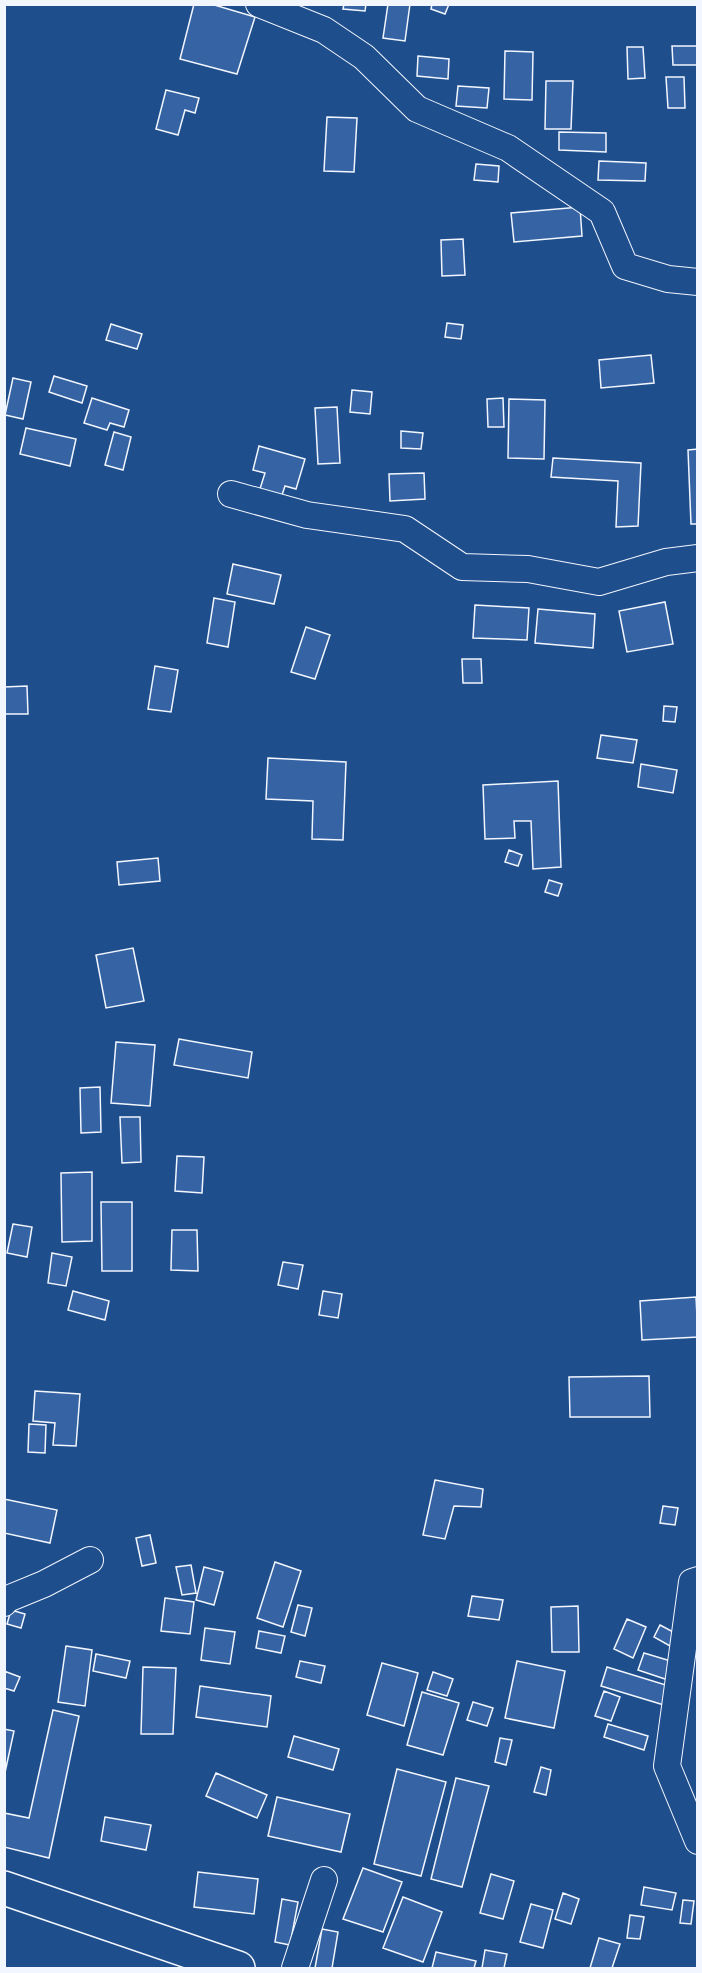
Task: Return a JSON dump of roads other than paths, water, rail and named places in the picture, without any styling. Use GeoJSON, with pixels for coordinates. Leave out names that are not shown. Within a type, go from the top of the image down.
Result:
{"type":"FeatureCollection","features":[{"type":"Feature","properties":{"kind":"highway"},"geometry":{"type":"LineString","coordinates":[[4,1888],[238,1968]]}},
{"type":"Feature","properties":{"kind":"street"},"geometry":{"type":"LineString","coordinates":[[259,4],[324,30],[364,57],[417,109],[508,148],[602,212],[625,266],[668,279],[698,282]]}},
{"type":"Feature","properties":{"kind":"street"},"geometry":{"type":"LineString","coordinates":[[231,494],[308,515],[405,529],[462,567],[528,569],[599,582],[666,562],[698,558]]}},
{"type":"Feature","properties":{"kind":"street"},"geometry":{"type":"LineString","coordinates":[[4,1603],[5,1600],[44,1584],[90,1560]]}},
{"type":"Feature","properties":{"kind":"street"},"geometry":{"type":"LineString","coordinates":[[698,1580],[692,1582],[667,1766],[698,1840]]}},
{"type":"Feature","properties":{"kind":"street"},"geometry":{"type":"LineString","coordinates":[[295,1968],[324,1880]]}}]}
